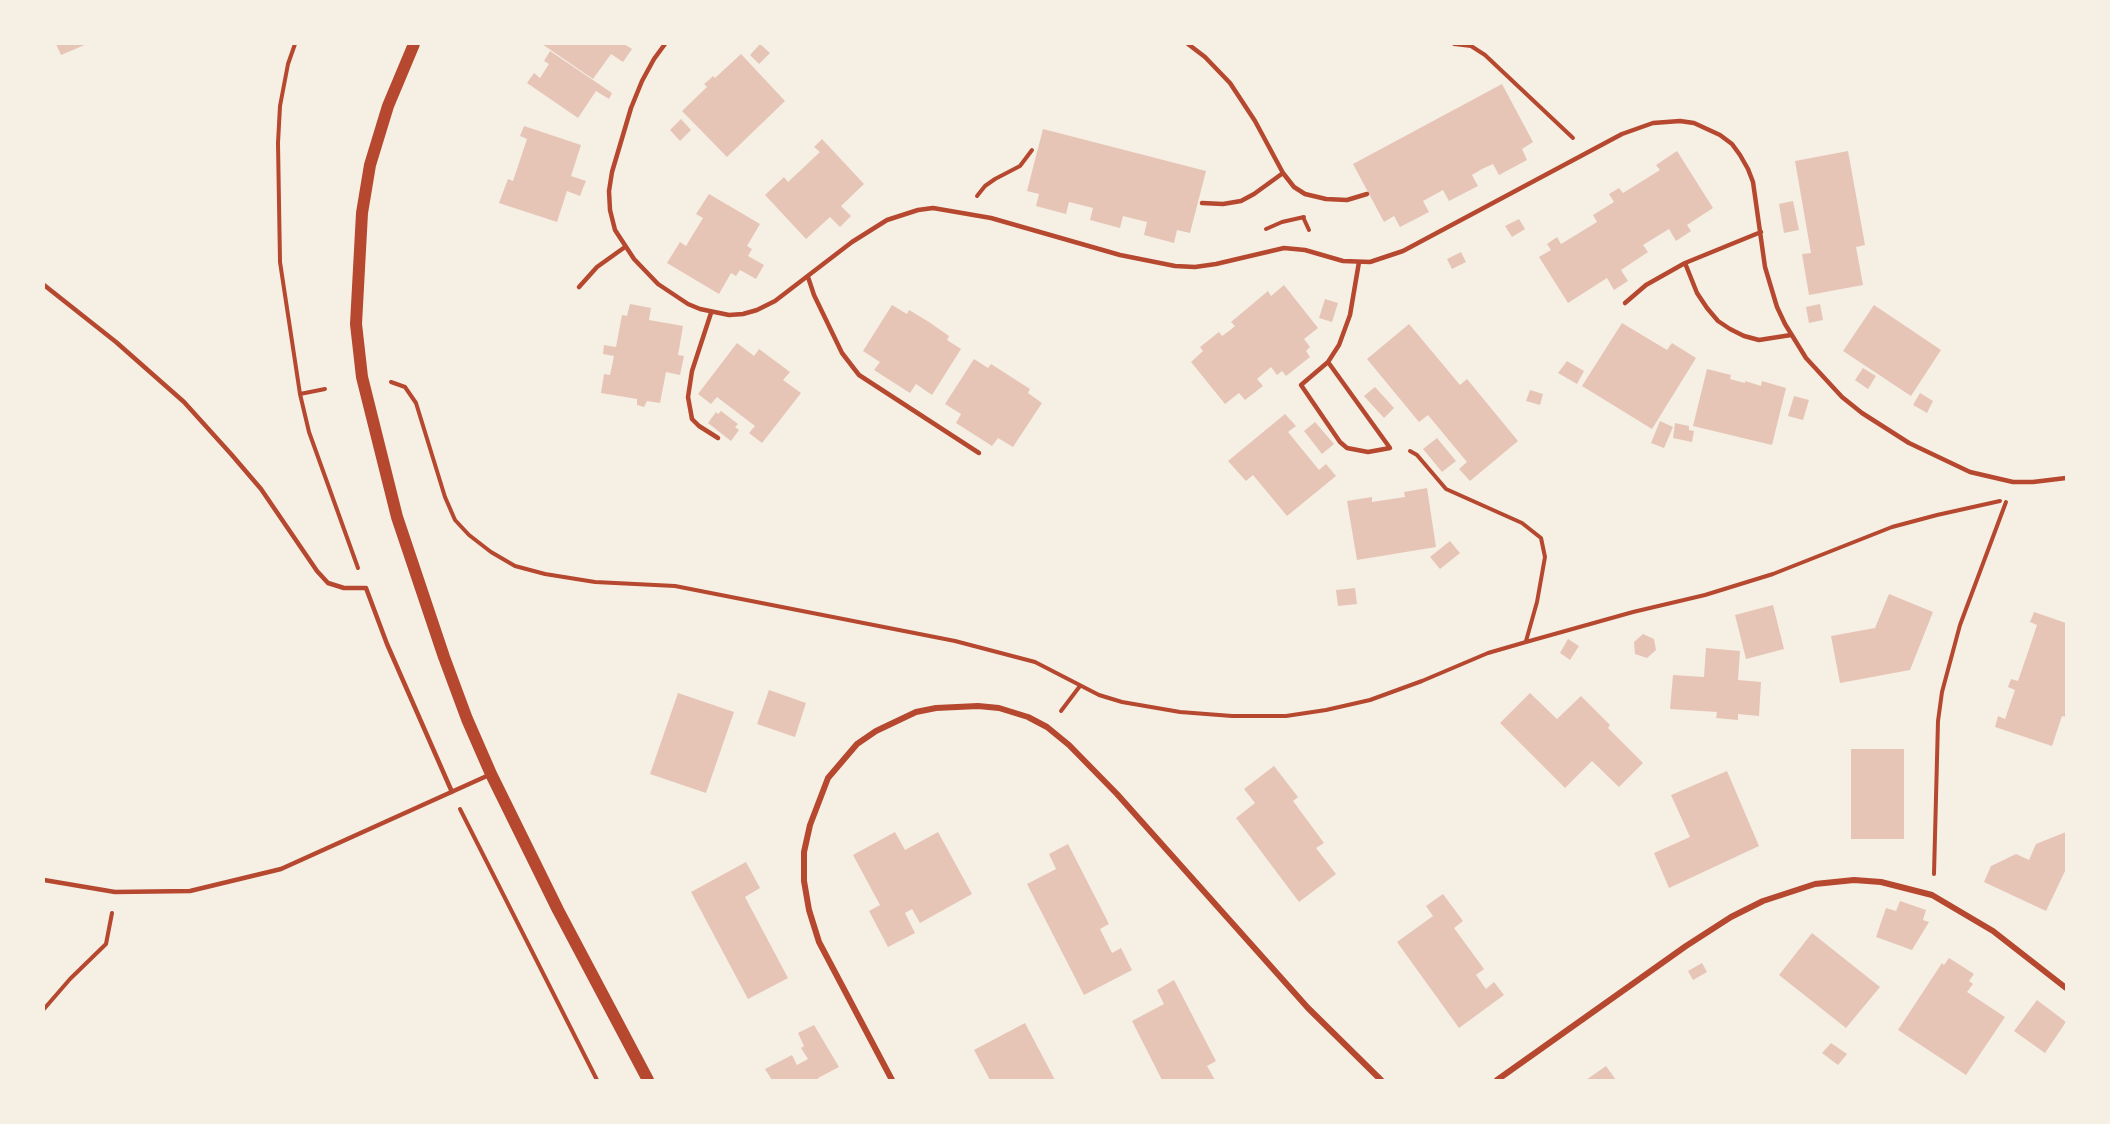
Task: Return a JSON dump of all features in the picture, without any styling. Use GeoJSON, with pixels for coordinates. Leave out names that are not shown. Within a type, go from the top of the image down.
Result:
{"type":"FeatureCollection","features":[{"type":"Feature","properties":{"kind":"main road"},"geometry":{"type":"LineString","coordinates":[[414,44],[388,106],[370,165],[362,213],[356,324],[362,377],[397,518],[467,719],[558,910],[648,1080]]}},
{"type":"Feature","properties":{"kind":"street"},"geometry":{"type":"LineString","coordinates":[[892,1080],[819,942],[809,910],[804,881],[804,852],[810,825],[828,778],[857,744],[895,721],[916,712],[958,706],[999,708],[1028,717],[1047,727],[1091,766],[1308,1008],[1381,1080]]}},
{"type":"Feature","properties":{"kind":"street"},"geometry":{"type":"LineString","coordinates":[[1497,1080],[1686,946],[1731,917],[1762,901],[1815,884],[1854,880],[1881,882],[1932,895],[1993,931],[2067,988]]}},
{"type":"Feature","properties":{"kind":"lane"},"geometry":{"type":"LineString","coordinates":[[665,44],[642,81],[631,108],[612,172],[609,191],[610,210],[615,230],[625,247],[658,284],[688,304],[711,313],[743,314],[775,301],[852,242],[887,220],[918,210],[933,208],[968,213],[1120,255],[1175,266],[1195,267],[1216,264],[1270,250],[1298,248],[1343,261],[1380,260],[1403,251],[1622,134],[1653,123],[1680,121],[1708,128],[1732,144],[1748,169],[1756,198],[1770,287],[1781,316],[1791,335],[1824,379],[1842,397],[1869,418],[1909,443],[1970,472],[2013,482],[2067,478]]}},
{"type":"Feature","properties":{"kind":"lane"},"geometry":{"type":"LineString","coordinates":[[1188,44],[1216,68],[1241,99],[1283,173],[1294,187],[1305,194],[1326,199],[1347,200],[1367,194]]}},
{"type":"Feature","properties":{"kind":"lane"},"geometry":{"type":"LineString","coordinates":[[1202,203],[1223,204],[1241,201],[1283,173]]}},
{"type":"Feature","properties":{"kind":"lane"},"geometry":{"type":"LineString","coordinates":[[1625,303],[1646,285],[1685,263],[1761,232]]}},
{"type":"Feature","properties":{"kind":"lane"},"geometry":{"type":"LineString","coordinates":[[579,287],[597,267],[625,247]]}},
{"type":"Feature","properties":{"kind":"lane"},"geometry":{"type":"LineString","coordinates":[[1328,362],[1390,448],[1368,452],[1347,448],[1340,442],[1301,386],[1328,362],[1339,345],[1347,324],[1359,262]]}},
{"type":"Feature","properties":{"kind":"lane"},"geometry":{"type":"LineString","coordinates":[[1685,263],[1702,300],[1718,321],[1744,336],[1759,340],[1791,335]]}},
{"type":"Feature","properties":{"kind":"lane"},"geometry":{"type":"LineString","coordinates":[[808,277],[814,295],[842,353],[859,375],[979,453]]}},
{"type":"Feature","properties":{"kind":"lane"},"geometry":{"type":"LineString","coordinates":[[44,285],[116,342],[184,402],[261,489],[317,571],[328,583],[344,588],[366,588],[387,644],[452,792]]}},
{"type":"Feature","properties":{"kind":"lane"},"geometry":{"type":"LineString","coordinates":[[711,313],[695,359],[688,397],[692,419],[718,438]]}},
{"type":"Feature","properties":{"kind":"lane"},"geometry":{"type":"LineString","coordinates":[[44,880],[115,892],[190,891],[281,869],[492,774]]}},
{"type":"Feature","properties":{"kind":"path"},"geometry":{"type":"LineString","coordinates":[[295,44],[288,64],[280,106],[278,144],[280,262],[300,394],[316,453],[366,588]]}},
{"type":"Feature","properties":{"kind":"path"},"geometry":{"type":"LineString","coordinates":[[1457,44],[1478,49],[1589,152]]}},
{"type":"Feature","properties":{"kind":"path"},"geometry":{"type":"LineString","coordinates":[[968,213],[985,186],[1020,166],[1032,150]]}},
{"type":"Feature","properties":{"kind":"path"},"geometry":{"type":"LineString","coordinates":[[1255,254],[1257,239],[1265,230],[1282,222],[1303,217],[1312,208],[1317,197]]}},
{"type":"Feature","properties":{"kind":"path"},"geometry":{"type":"LineString","coordinates":[[1303,217],[1304,223]]}},
{"type":"Feature","properties":{"kind":"path"},"geometry":{"type":"LineString","coordinates":[[391,382],[405,387],[416,404],[444,497],[455,520],[476,541],[515,566],[545,574],[595,582],[675,586],[955,641],[1035,662],[1099,695],[1146,707],[1232,716],[1286,716],[1370,700],[1488,653],[1563,630],[1716,592],[1773,574],[1892,527],[2007,500],[1960,625],[1942,692],[1938,721],[1935,867],[1932,895]]}},
{"type":"Feature","properties":{"kind":"path"},"geometry":{"type":"LineString","coordinates":[[300,394],[325,389]]}},
{"type":"Feature","properties":{"kind":"path"},"geometry":{"type":"LineString","coordinates":[[1390,448],[1404,448],[1417,455],[1446,489],[1522,523],[1541,538],[1545,557],[1537,602],[1526,642]]}},
{"type":"Feature","properties":{"kind":"path"},"geometry":{"type":"LineString","coordinates":[[1047,727],[1080,686]]}},
{"type":"Feature","properties":{"kind":"path"},"geometry":{"type":"LineString","coordinates":[[452,792],[505,902],[597,1080]]}},
{"type":"Feature","properties":{"kind":"path"},"geometry":{"type":"LineString","coordinates":[[44,1009],[70,979],[106,944],[115,892]]}},
{"type":"Feature","properties":{"kind":"building"},"geometry":{"type":"Polygon","coordinates":[[[56,44],[87,44],[61,55],[56,44]]]}},
{"type":"Feature","properties":{"kind":"building"},"geometry":{"type":"Polygon","coordinates":[[[542,44],[624,44],[632,49],[623,62],[611,54],[593,79],[542,44]]]}},
{"type":"Feature","properties":{"kind":"building"},"geometry":{"type":"Polygon","coordinates":[[[760,44],[770,53],[759,64],[750,55],[760,44]]]}},
{"type":"Feature","properties":{"kind":"building"},"geometry":{"type":"Polygon","coordinates":[[[550,51],[612,93],[609,99],[596,91],[578,118],[527,83],[534,73],[540,78],[549,64],[544,61],[550,51]]]}},
{"type":"Feature","properties":{"kind":"building"},"geometry":{"type":"Polygon","coordinates":[[[741,54],[785,101],[727,157],[682,111],[707,87],[704,84],[713,76],[715,78],[741,54]]]}},
{"type":"Feature","properties":{"kind":"building"},"geometry":{"type":"Polygon","coordinates":[[[1502,84],[1533,142],[1522,149],[1527,160],[1499,175],[1493,164],[1482,169],[1472,175],[1478,186],[1449,201],[1443,190],[1423,201],[1429,212],[1400,227],[1394,216],[1384,222],[1353,164],[1502,84]]]}},
{"type":"Feature","properties":{"kind":"building"},"geometry":{"type":"Polygon","coordinates":[[[681,119],[691,130],[680,141],[670,130],[681,119]]]}},
{"type":"Feature","properties":{"kind":"building"},"geometry":{"type":"Polygon","coordinates":[[[524,126],[581,145],[571,176],[586,181],[580,196],[567,191],[557,222],[499,203],[508,179],[513,181],[527,139],[520,136],[524,126]]]}},
{"type":"Feature","properties":{"kind":"building"},"geometry":{"type":"Polygon","coordinates":[[[1043,129],[1206,171],[1190,233],[1177,230],[1174,243],[1144,235],[1147,222],[1123,216],[1120,228],[1090,220],[1093,208],[1069,202],[1066,214],[1036,206],[1039,194],[1027,191],[1043,129]]]}},
{"type":"Feature","properties":{"kind":"building"},"geometry":{"type":"Polygon","coordinates":[[[822,139],[864,184],[841,206],[851,216],[840,227],[830,217],[806,239],[765,195],[784,177],[788,182],[820,152],[814,147],[822,139]]]}},
{"type":"Feature","properties":{"kind":"building"},"geometry":{"type":"Polygon","coordinates":[[[1677,151],[1713,208],[1687,225],[1691,231],[1676,241],[1669,229],[1643,245],[1648,252],[1621,270],[1628,281],[1614,290],[1607,278],[1568,303],[1539,257],[1551,250],[1547,244],[1557,237],[1561,244],[1597,222],[1593,215],[1614,202],[1609,194],[1619,188],[1623,193],[1660,170],[1656,165],[1677,151]]]}},
{"type":"Feature","properties":{"kind":"building"},"geometry":{"type":"Polygon","coordinates":[[[1848,151],[1865,245],[1856,247],[1863,285],[1809,295],[1802,254],[1811,253],[1795,161],[1848,151]]]}},
{"type":"Feature","properties":{"kind":"building"},"geometry":{"type":"Polygon","coordinates":[[[709,194],[760,224],[747,246],[752,249],[748,256],[764,265],[756,279],[740,270],[736,276],[731,273],[719,294],[667,263],[680,242],[686,246],[703,218],[696,214],[709,194]]]}},
{"type":"Feature","properties":{"kind":"building"},"geometry":{"type":"Polygon","coordinates":[[[1793,201],[1799,230],[1784,233],[1779,204],[1793,201]]]}},
{"type":"Feature","properties":{"kind":"building"},"geometry":{"type":"Polygon","coordinates":[[[1519,219],[1525,229],[1512,237],[1505,226],[1519,219]]]}},
{"type":"Feature","properties":{"kind":"building"},"geometry":{"type":"Polygon","coordinates":[[[1461,252],[1466,262],[1452,269],[1447,259],[1461,252]]]}},
{"type":"Feature","properties":{"kind":"building"},"geometry":{"type":"Polygon","coordinates":[[[1284,285],[1318,328],[1304,339],[1310,347],[1306,351],[1310,357],[1286,376],[1282,371],[1277,375],[1271,367],[1257,379],[1263,386],[1245,400],[1239,393],[1225,404],[1191,362],[1203,351],[1200,347],[1219,332],[1222,336],[1229,331],[1235,326],[1231,322],[1268,291],[1271,296],[1284,285]]]}},
{"type":"Feature","properties":{"kind":"building"},"geometry":{"type":"Polygon","coordinates":[[[1325,299],[1338,303],[1332,322],[1319,318],[1325,299]]]}},
{"type":"Feature","properties":{"kind":"building"},"geometry":{"type":"Polygon","coordinates":[[[630,304],[651,308],[649,320],[683,326],[678,355],[684,356],[680,375],[666,372],[660,403],[647,401],[644,407],[637,405],[637,399],[601,393],[604,374],[610,375],[614,356],[603,354],[604,345],[616,347],[622,315],[627,316],[630,304]]]}},
{"type":"Feature","properties":{"kind":"building"},"geometry":{"type":"Polygon","coordinates":[[[1820,304],[1823,320],[1809,323],[1806,307],[1820,304]]]}},
{"type":"Feature","properties":{"kind":"building"},"geometry":{"type":"Polygon","coordinates":[[[892,305],[907,314],[909,310],[929,322],[949,336],[947,340],[961,349],[932,395],[916,384],[910,393],[874,370],[880,362],[863,351],[892,305]]]}},
{"type":"Feature","properties":{"kind":"building"},"geometry":{"type":"Polygon","coordinates":[[[1874,305],[1941,350],[1911,396],[1843,351],[1874,305]]]}},
{"type":"Feature","properties":{"kind":"building"},"geometry":{"type":"Polygon","coordinates":[[[1622,323],[1667,350],[1672,343],[1696,358],[1652,429],[1582,386],[1622,323]]]}},
{"type":"Feature","properties":{"kind":"building"},"geometry":{"type":"Polygon","coordinates":[[[1409,324],[1460,385],[1467,379],[1518,441],[1470,481],[1459,469],[1467,462],[1428,415],[1419,422],[1367,359],[1409,324]]]}},
{"type":"Feature","properties":{"kind":"building"},"geometry":{"type":"Polygon","coordinates":[[[737,343],[754,356],[759,349],[790,372],[783,380],[801,393],[762,443],[749,433],[755,426],[717,397],[711,404],[698,394],[737,343]]]}},
{"type":"Feature","properties":{"kind":"building"},"geometry":{"type":"Polygon","coordinates":[[[974,359],[988,368],[991,364],[1030,389],[1028,393],[1042,403],[1013,447],[998,438],[992,446],[956,423],[961,414],[945,404],[974,359]]]}},
{"type":"Feature","properties":{"kind":"building"},"geometry":{"type":"Polygon","coordinates":[[[1567,361],[1584,371],[1577,384],[1558,373],[1567,361]]]}},
{"type":"Feature","properties":{"kind":"building"},"geometry":{"type":"Polygon","coordinates":[[[1863,368],[1876,376],[1868,389],[1855,380],[1863,368]]]}},
{"type":"Feature","properties":{"kind":"building"},"geometry":{"type":"Polygon","coordinates":[[[1707,369],[1731,375],[1730,379],[1745,383],[1745,381],[1761,386],[1762,381],[1786,388],[1772,445],[1693,426],[1707,369]]]}},
{"type":"Feature","properties":{"kind":"building"},"geometry":{"type":"Polygon","coordinates":[[[1375,387],[1394,408],[1384,418],[1364,396],[1375,387]]]}},
{"type":"Feature","properties":{"kind":"building"},"geometry":{"type":"Polygon","coordinates":[[[1530,390],[1543,394],[1540,405],[1526,401],[1530,390]]]}},
{"type":"Feature","properties":{"kind":"building"},"geometry":{"type":"Polygon","coordinates":[[[1920,393],[1933,401],[1927,413],[1913,405],[1920,393]]]}},
{"type":"Feature","properties":{"kind":"building"},"geometry":{"type":"Polygon","coordinates":[[[1794,396],[1809,400],[1803,420],[1788,416],[1794,396]]]}},
{"type":"Feature","properties":{"kind":"building"},"geometry":{"type":"Polygon","coordinates":[[[721,411],[738,424],[735,427],[739,430],[731,441],[708,423],[716,412],[718,414],[721,411]]]}},
{"type":"Feature","properties":{"kind":"building"},"geometry":{"type":"Polygon","coordinates":[[[1285,414],[1296,426],[1288,432],[1319,470],[1326,464],[1336,476],[1287,516],[1253,475],[1246,481],[1228,461],[1285,414]]]}},
{"type":"Feature","properties":{"kind":"building"},"geometry":{"type":"Polygon","coordinates":[[[1660,421],[1673,427],[1664,448],[1651,443],[1660,421]]]}},
{"type":"Feature","properties":{"kind":"building"},"geometry":{"type":"Polygon","coordinates":[[[1315,422],[1334,444],[1322,454],[1304,431],[1315,422]]]}},
{"type":"Feature","properties":{"kind":"building"},"geometry":{"type":"Polygon","coordinates":[[[1675,423],[1689,426],[1689,430],[1694,431],[1692,442],[1673,438],[1675,423]]]}},
{"type":"Feature","properties":{"kind":"building"},"geometry":{"type":"Polygon","coordinates":[[[1437,438],[1456,461],[1442,472],[1423,449],[1437,438]]]}},
{"type":"Feature","properties":{"kind":"building"},"geometry":{"type":"Polygon","coordinates":[[[1427,488],[1436,547],[1357,560],[1347,501],[1372,497],[1372,502],[1405,497],[1404,492],[1427,488]]]}},
{"type":"Feature","properties":{"kind":"building"},"geometry":{"type":"Polygon","coordinates":[[[1450,541],[1460,553],[1440,569],[1430,557],[1450,541]]]}},
{"type":"Feature","properties":{"kind":"building"},"geometry":{"type":"Polygon","coordinates":[[[1355,588],[1357,604],[1338,606],[1336,590],[1355,588]]]}},
{"type":"Feature","properties":{"kind":"building"},"geometry":{"type":"Polygon","coordinates":[[[1889,594],[1933,612],[1910,670],[1840,683],[1831,636],[1875,628],[1889,594]]]}},
{"type":"Feature","properties":{"kind":"building"},"geometry":{"type":"Polygon","coordinates":[[[1773,605],[1784,649],[1746,659],[1735,615],[1773,605]]]}},
{"type":"Feature","properties":{"kind":"building"},"geometry":{"type":"Polygon","coordinates":[[[2034,612],[2066,623],[2066,717],[2062,716],[2052,746],[1995,727],[1998,716],[2005,719],[2015,690],[2008,687],[2011,679],[2018,681],[2028,652],[2037,625],[2030,622],[2034,612]]]}},
{"type":"Feature","properties":{"kind":"building"},"geometry":{"type":"Polygon","coordinates":[[[1643,634],[1654,639],[1656,650],[1647,658],[1635,654],[1634,642],[1643,634]]]}},
{"type":"Feature","properties":{"kind":"building"},"geometry":{"type":"Polygon","coordinates":[[[1568,639],[1579,646],[1570,660],[1560,653],[1568,639]]]}},
{"type":"Feature","properties":{"kind":"building"},"geometry":{"type":"Polygon","coordinates":[[[1706,648],[1740,651],[1738,680],[1761,682],[1759,716],[1738,714],[1738,720],[1716,718],[1717,712],[1670,709],[1673,675],[1704,677],[1706,648]]]}},
{"type":"Feature","properties":{"kind":"building"},"geometry":{"type":"Polygon","coordinates":[[[769,690],[806,703],[795,737],[757,724],[769,690]]]}},
{"type":"Feature","properties":{"kind":"building"},"geometry":{"type":"Polygon","coordinates":[[[678,693],[734,712],[706,793],[650,774],[678,693]]]}},
{"type":"Feature","properties":{"kind":"building"},"geometry":{"type":"Polygon","coordinates":[[[1530,693],[1557,719],[1581,696],[1610,725],[1608,728],[1643,763],[1619,787],[1592,761],[1565,788],[1500,723],[1530,693]]]}},
{"type":"Feature","properties":{"kind":"building"},"geometry":{"type":"Polygon","coordinates":[[[1851,749],[1904,749],[1904,839],[1851,839],[1851,749]]]}},
{"type":"Feature","properties":{"kind":"building"},"geometry":{"type":"Polygon","coordinates":[[[1274,766],[1298,797],[1293,801],[1324,843],[1316,848],[1336,874],[1299,902],[1236,818],[1255,803],[1244,789],[1274,766]]]}},
{"type":"Feature","properties":{"kind":"building"},"geometry":{"type":"Polygon","coordinates":[[[1727,771],[1759,846],[1669,888],[1654,853],[1690,837],[1671,795],[1727,771]]]}},
{"type":"Feature","properties":{"kind":"building"},"geometry":{"type":"Polygon","coordinates":[[[895,832],[905,850],[938,832],[972,894],[920,923],[912,909],[905,913],[915,933],[888,947],[869,911],[880,905],[853,855],[895,832]]]}},
{"type":"Feature","properties":{"kind":"building"},"geometry":{"type":"Polygon","coordinates":[[[2066,832],[2066,869],[2046,911],[1984,882],[1991,866],[2016,854],[2029,860],[2036,844],[2066,832]]]}},
{"type":"Feature","properties":{"kind":"building"},"geometry":{"type":"Polygon","coordinates":[[[1068,844],[1109,924],[1100,929],[1112,953],[1121,948],[1132,970],[1084,995],[1027,884],[1056,869],[1049,854],[1068,844]]]}},
{"type":"Feature","properties":{"kind":"building"},"geometry":{"type":"Polygon","coordinates":[[[746,862],[760,888],[745,897],[788,978],[748,999],[691,892],[746,862]]]}},
{"type":"Feature","properties":{"kind":"building"},"geometry":{"type":"Polygon","coordinates":[[[1443,894],[1463,921],[1454,928],[1484,969],[1476,975],[1486,989],[1494,982],[1504,995],[1459,1028],[1397,942],[1433,916],[1426,906],[1443,894]]]}},
{"type":"Feature","properties":{"kind":"building"},"geometry":{"type":"Polygon","coordinates":[[[1900,901],[1926,910],[1923,920],[1929,922],[1912,950],[1876,937],[1886,908],[1896,911],[1900,901]]]}},
{"type":"Feature","properties":{"kind":"building"},"geometry":{"type":"Polygon","coordinates":[[[1812,933],[1880,987],[1846,1028],[1779,975],[1812,933]]]}},
{"type":"Feature","properties":{"kind":"building"},"geometry":{"type":"Polygon","coordinates":[[[1949,958],[1974,974],[1969,981],[1973,984],[1967,992],[2005,1017],[1966,1075],[1898,1030],[1942,963],[1944,965],[1949,958]]]}},
{"type":"Feature","properties":{"kind":"building"},"geometry":{"type":"Polygon","coordinates":[[[1702,963],[1707,972],[1693,980],[1688,971],[1702,963]]]}},
{"type":"Feature","properties":{"kind":"building"},"geometry":{"type":"Polygon","coordinates":[[[1174,980],[1216,1061],[1207,1066],[1215,1080],[1162,1080],[1132,1021],[1164,1004],[1157,990],[1174,980]]]}},
{"type":"Feature","properties":{"kind":"building"},"geometry":{"type":"Polygon","coordinates":[[[2037,1000],[2066,1022],[2045,1053],[2014,1031],[2037,1000]]]}},
{"type":"Feature","properties":{"kind":"building"},"geometry":{"type":"Polygon","coordinates":[[[1025,1023],[1055,1080],[990,1080],[974,1050],[1025,1023]]]}},
{"type":"Feature","properties":{"kind":"building"},"geometry":{"type":"Polygon","coordinates":[[[814,1025],[839,1067],[818,1078],[819,1080],[772,1080],[765,1069],[792,1055],[797,1065],[808,1059],[801,1048],[804,1046],[798,1033],[814,1025]]]}},
{"type":"Feature","properties":{"kind":"building"},"geometry":{"type":"Polygon","coordinates":[[[1831,1043],[1847,1054],[1838,1065],[1822,1053],[1831,1043]]]}},
{"type":"Feature","properties":{"kind":"building"},"geometry":{"type":"Polygon","coordinates":[[[1606,1066],[1616,1080],[1586,1080],[1606,1066]]]}}]}
